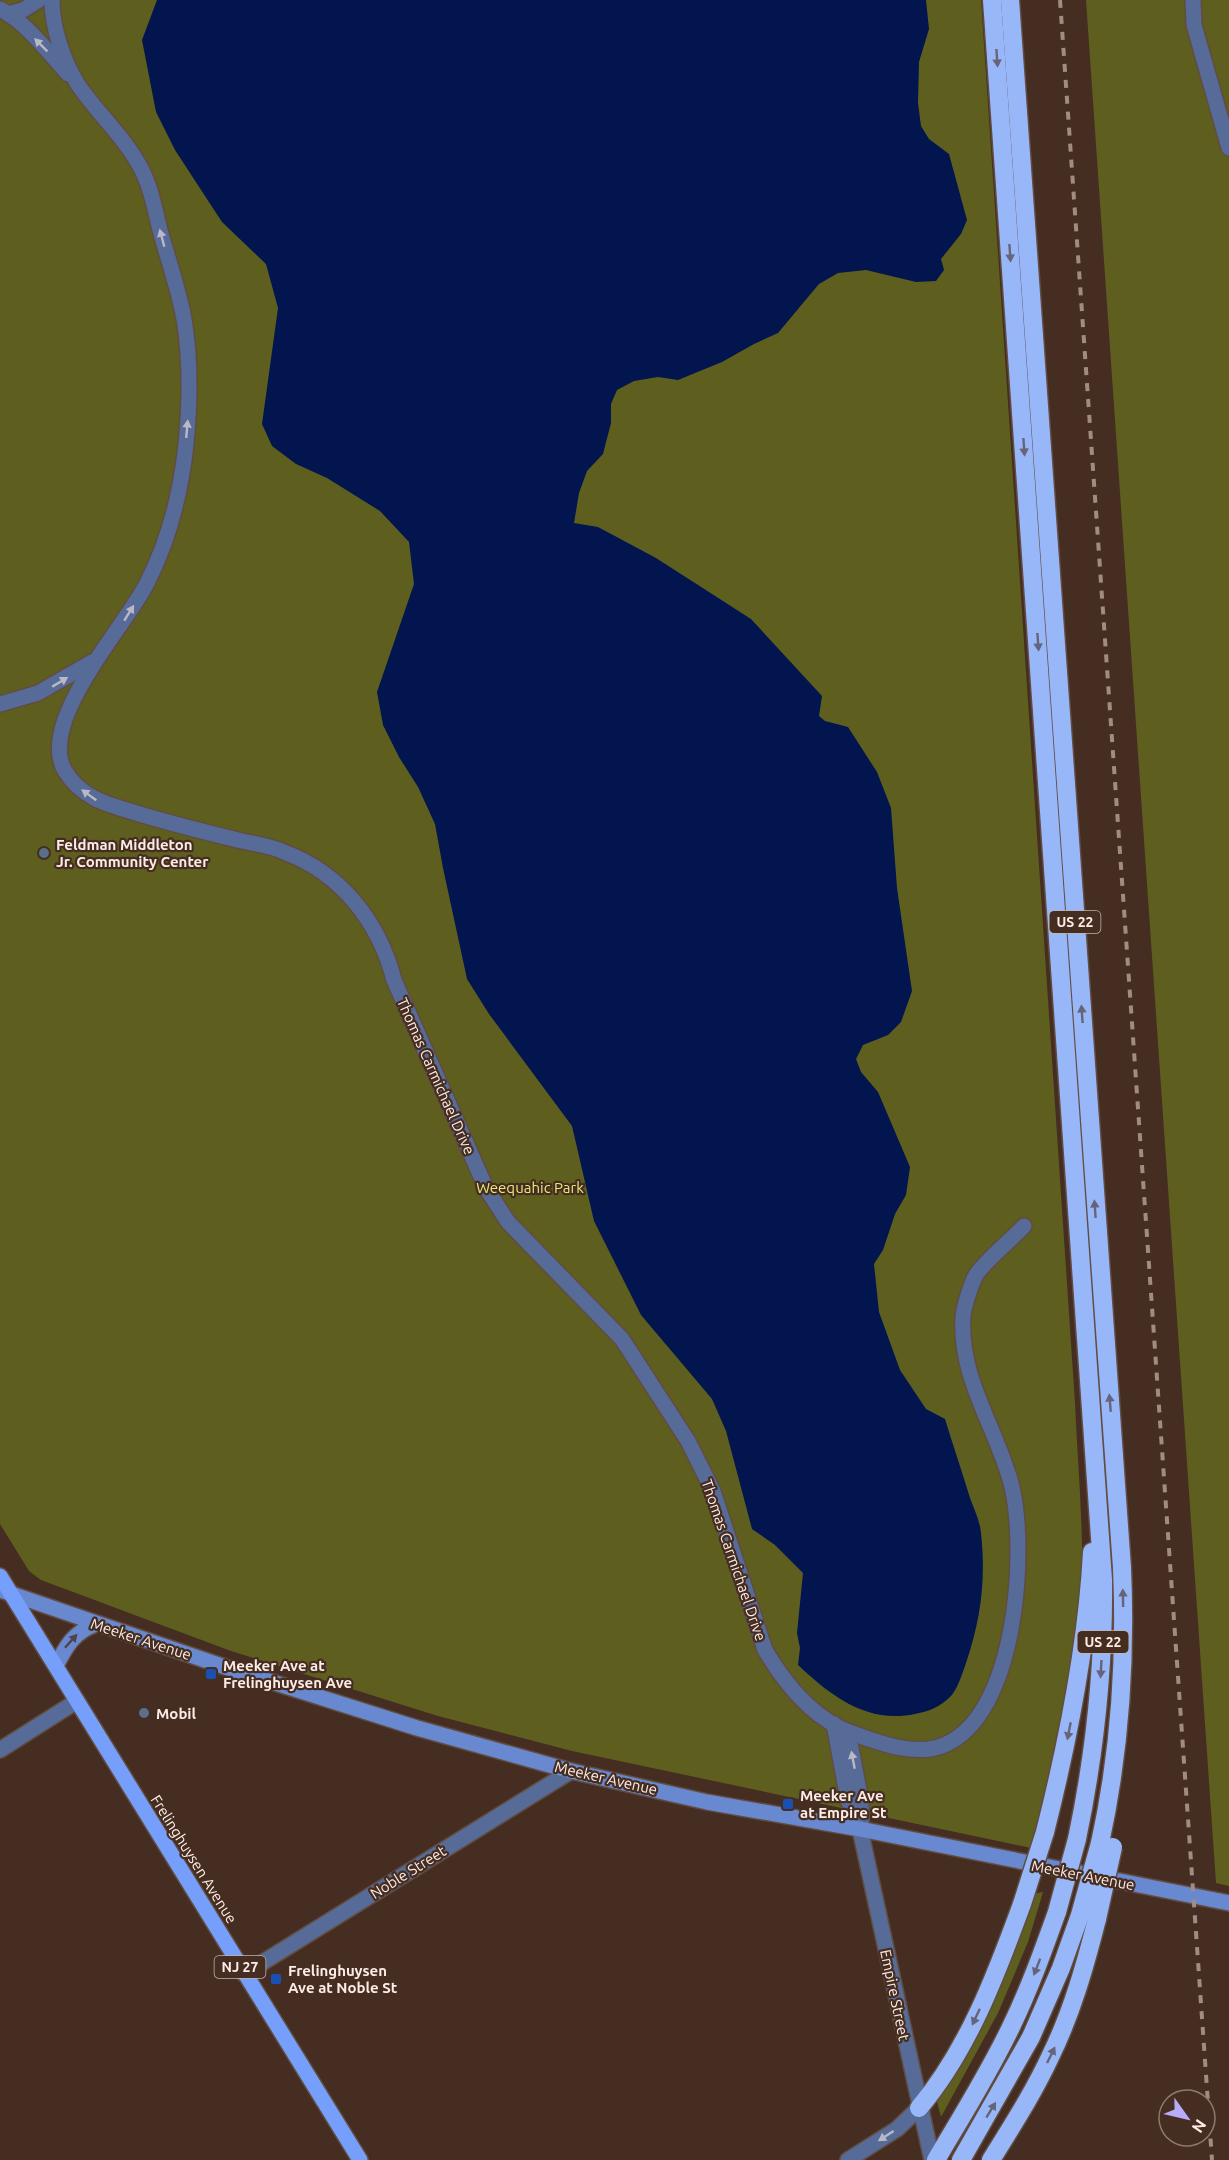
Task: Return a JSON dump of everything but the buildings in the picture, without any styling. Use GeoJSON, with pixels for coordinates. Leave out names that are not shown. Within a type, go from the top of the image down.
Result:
{"type":"FeatureCollection","features":[{"type":"Feature","properties":{"kind":"highway","name":"US 22"},"geometry":{"type":"LineString","coordinates":[[934,2160],[956,2127],[1011,2028],[1031,1983],[1057,1912],[1077,1839],[1094,1749],[1102,1654],[1103,1580],[1094,1443],[992,0]]}},
{"type":"Feature","properties":{"kind":"highway","name":"US 22"},"geometry":{"type":"LineString","coordinates":[[1010,0],[1123,1593],[1120,1783],[1088,1917]]}},
{"type":"Feature","properties":{"kind":"highway"},"geometry":{"type":"LineString","coordinates":[[920,2108],[945,2074],[962,2045],[991,1984],[1022,1904],[1045,1832],[1065,1752],[1083,1641],[1092,1557],[1095,1492],[1094,1443]]}},
{"type":"Feature","properties":{"kind":"highway"},"geometry":{"type":"LineString","coordinates":[[961,2160],[1031,2037],[1061,1968],[1088,1917]]}},
{"type":"Feature","properties":{"kind":"highway"},"geometry":{"type":"LineString","coordinates":[[991,2160],[1037,2083],[1057,2043],[1080,1983],[1088,1917]]}},
{"type":"Feature","properties":{"kind":"main road","name":"Frelinghuysen Avenue"},"geometry":{"type":"LineString","coordinates":[[0,1576],[6,1592],[56,1666],[360,2160]]}},
{"type":"Feature","properties":{"kind":"main road","name":"Meeker Avenue"},"geometry":{"type":"LineString","coordinates":[[6,1592],[96,1624],[417,1728],[571,1771],[707,1802],[860,1829],[1229,1903]]}},
{"type":"Feature","properties":{"kind":"main road"},"geometry":{"type":"LineString","coordinates":[[56,1666],[72,1638],[80,1631],[96,1624]]}},
{"type":"Feature","properties":{"kind":"street"},"geometry":{"type":"LineString","coordinates":[[4,11],[23,10],[39,0]]}},
{"type":"Feature","properties":{"kind":"street","name":"Thomas Carmichael Drive"},"geometry":{"type":"LineString","coordinates":[[52,0],[60,42],[78,85],[121,137],[140,165],[150,193],[184,317],[189,360],[189,403],[185,445],[181,482],[173,515],[147,584],[77,692],[62,729],[59,753],[61,760],[70,778],[84,793],[98,801],[283,851],[323,872],[357,903],[385,950],[394,980],[486,1188],[508,1222],[622,1339],[688,1441],[713,1491],[765,1650],[777,1670],[807,1706],[848,1732],[891,1746],[932,1749],[945,1745],[960,1736],[986,1705],[997,1685],[1006,1655],[1019,1568],[1012,1488],[964,1356],[963,1316],[976,1274],[1024,1226]]}},
{"type":"Feature","properties":{"kind":"street"},"geometry":{"type":"LineString","coordinates":[[1193,0],[1194,26],[1229,148]]}},
{"type":"Feature","properties":{"kind":"street"},"geometry":{"type":"LineString","coordinates":[[4,11],[42,45],[78,85]]}},
{"type":"Feature","properties":{"kind":"street"},"geometry":{"type":"LineString","coordinates":[[0,704],[38,693],[95,661]]}},
{"type":"Feature","properties":{"kind":"street"},"geometry":{"type":"LineString","coordinates":[[0,1750],[77,1701]]}},
{"type":"Feature","properties":{"kind":"street"},"geometry":{"type":"LineString","coordinates":[[834,1724],[848,1800],[860,1829]]}},
{"type":"Feature","properties":{"kind":"street"},"geometry":{"type":"LineString","coordinates":[[848,1732],[861,1801],[860,1829]]}},
{"type":"Feature","properties":{"kind":"street","name":"Noble Street"},"geometry":{"type":"LineString","coordinates":[[244,1974],[571,1771]]}},
{"type":"Feature","properties":{"kind":"street","name":"Empire Street"},"geometry":{"type":"LineString","coordinates":[[860,1829],[920,2108],[934,2160]]}},
{"type":"Feature","properties":{"kind":"street"},"geometry":{"type":"LineString","coordinates":[[848,2160],[897,2129],[920,2108]]}},
{"type":"Feature","properties":{"kind":"green space","name":"Weequahic Park"},"geometry":{"type":"Polygon","coordinates":[[[0,0],[981,0],[1075,1403],[1082,1544],[1078,1621],[1068,1697],[1052,1773],[1031,1848],[572,1751],[438,1716],[231,1651],[41,1580],[29,1571],[0,1524],[0,0]]]}},
{"type":"Feature","properties":{"kind":"green space"},"geometry":{"type":"Polygon","coordinates":[[[1086,0],[1229,0],[1229,1886],[1216,1883],[1086,0]]]}},
{"type":"Feature","properties":{"kind":"green space"},"geometry":{"type":"Polygon","coordinates":[[[1043,1892],[1028,1942],[998,2013],[941,2117],[937,2101],[952,2077],[1033,1894],[1043,1892]]]}},
{"type":"Feature","properties":{"kind":"shaded area"},"geometry":{"type":"Polygon","coordinates":[[[157,0],[926,0],[929,29],[919,62],[918,103],[921,126],[929,139],[949,154],[967,220],[961,234],[941,259],[944,270],[936,281],[916,282],[866,270],[838,273],[819,284],[778,333],[722,362],[678,380],[658,377],[634,381],[617,390],[611,404],[611,423],[603,454],[587,471],[579,493],[574,523],[598,527],[656,558],[751,619],[822,696],[819,716],[825,721],[848,727],[877,772],[891,808],[897,888],[912,991],[901,1022],[888,1035],[863,1045],[856,1059],[861,1072],[878,1092],[910,1167],[906,1195],[895,1214],[883,1250],[874,1264],[879,1312],[900,1370],[926,1409],[945,1419],[979,1524],[983,1567],[979,1615],[961,1676],[951,1696],[934,1708],[898,1716],[866,1711],[837,1697],[798,1665],[800,1648],[797,1633],[803,1573],[775,1545],[752,1529],[726,1431],[712,1399],[641,1315],[594,1221],[572,1126],[489,1014],[467,979],[435,824],[418,787],[383,725],[377,692],[414,584],[409,542],[380,511],[327,478],[296,464],[272,446],[262,424],[278,308],[266,264],[222,222],[175,150],[156,112],[142,40],[157,0]]]}},
{"type":"Feature","properties":{"kind":"railway"},"geometry":{"type":"LineString","coordinates":[[1060,0],[1212,2160]]}},
{"type":"Feature","properties":{"kind":"place","name":"Feldman Middleton Jr. Community Center"},"geometry":{"type":"Point","coordinates":[44,853]}},
{"type":"Feature","properties":{"kind":"place","name":"Meeker Ave at Frelinghuysen Ave"},"geometry":{"type":"Point","coordinates":[211,1674]}},
{"type":"Feature","properties":{"kind":"place","name":"Mobil"},"geometry":{"type":"Point","coordinates":[144,1713]}},
{"type":"Feature","properties":{"kind":"place","name":"Meeker Ave at Empire St"},"geometry":{"type":"Point","coordinates":[788,1804]}},
{"type":"Feature","properties":{"kind":"place","name":"Frelinghuysen Ave at Noble St"},"geometry":{"type":"Point","coordinates":[276,1979]}}]}
